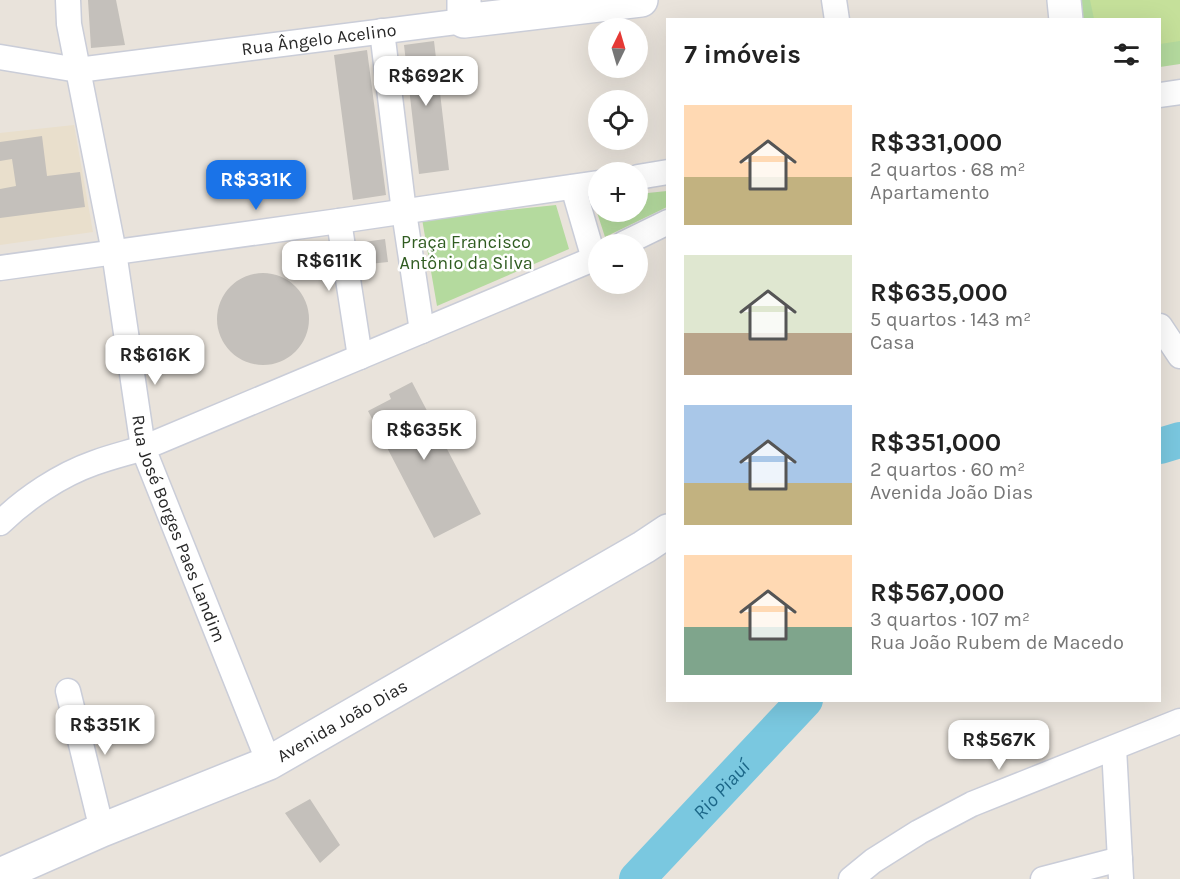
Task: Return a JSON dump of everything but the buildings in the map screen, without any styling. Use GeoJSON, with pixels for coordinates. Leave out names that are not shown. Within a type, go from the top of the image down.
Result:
{"type":"FeatureCollection","features":[{"type":"Feature","properties":{"kind":"street","name":"Rua José Borges Paes Landim"},"geometry":{"type":"LineString","coordinates":[[68,0],[69,24],[114,252],[143,448],[269,763]]}},
{"type":"Feature","properties":{"kind":"street","name":"Rua Ângelo Acelino"},"geometry":{"type":"LineString","coordinates":[[0,57],[78,70],[382,31],[464,10],[641,0]]}},
{"type":"Feature","properties":{"kind":"street"},"geometry":{"type":"LineString","coordinates":[[834,0],[837,18]]}},
{"type":"Feature","properties":{"kind":"street"},"geometry":{"type":"LineString","coordinates":[[1064,0],[1066,18]]}},
{"type":"Feature","properties":{"kind":"street"},"geometry":{"type":"LineString","coordinates":[[382,31],[404,212],[422,331]]}},
{"type":"Feature","properties":{"kind":"street"},"geometry":{"type":"LineString","coordinates":[[1161,95],[1180,92]]}},
{"type":"Feature","properties":{"kind":"street"},"geometry":{"type":"LineString","coordinates":[[648,175],[666,172]]}},
{"type":"Feature","properties":{"kind":"street"},"geometry":{"type":"LineString","coordinates":[[0,268],[588,184]]}},
{"type":"Feature","properties":{"kind":"street"},"geometry":{"type":"LineString","coordinates":[[573,186],[588,234]]}},
{"type":"Feature","properties":{"kind":"street"},"geometry":{"type":"LineString","coordinates":[[339,221],[360,357]]}},
{"type":"Feature","properties":{"kind":"street"},"geometry":{"type":"LineString","coordinates":[[643,234],[666,223]]}},
{"type":"Feature","properties":{"kind":"street"},"geometry":{"type":"LineString","coordinates":[[0,523],[17,506],[57,480],[92,464],[143,448],[588,261]]}},
{"type":"Feature","properties":{"kind":"street"},"geometry":{"type":"LineString","coordinates":[[1161,328],[1180,356]]}},
{"type":"Feature","properties":{"kind":"street","name":"Avenida João Dias"},"geometry":{"type":"LineString","coordinates":[[0,875],[102,830],[269,763],[666,532]]}},
{"type":"Feature","properties":{"kind":"street"},"geometry":{"type":"LineString","coordinates":[[68,691],[102,830]]}},
{"type":"Feature","properties":{"kind":"street"},"geometry":{"type":"LineString","coordinates":[[851,879],[873,861],[919,832],[972,804],[1180,721]]}},
{"type":"Feature","properties":{"kind":"street"},"geometry":{"type":"LineString","coordinates":[[1043,879],[1120,869],[1114,748]]}},
{"type":"Feature","properties":{"kind":"shaded area"},"geometry":{"type":"Polygon","coordinates":[[[74,125],[93,232],[0,245],[0,133],[74,125]]]}},
{"type":"Feature","properties":{"kind":"green space"},"geometry":{"type":"Polygon","coordinates":[[[1078,0],[1180,0],[1180,64],[1161,67],[1161,18],[1081,18],[1078,0]]]}},
{"type":"Feature","properties":{"kind":"green space"},"geometry":{"type":"Polygon","coordinates":[[[1090,0],[1180,0],[1180,41],[1161,44],[1161,18],[1094,18],[1090,0]]]}},
{"type":"Feature","properties":{"kind":"green space"},"geometry":{"type":"Polygon","coordinates":[[[666,191],[666,207],[648,216],[648,193],[666,191]]]}},
{"type":"Feature","properties":{"kind":"green space","name":"Praça Francisco Antônio da Silva"},"geometry":{"type":"Polygon","coordinates":[[[556,205],[569,249],[437,306],[422,219],[556,205]]]}},
{"type":"Feature","properties":{"kind":"green space"},"geometry":{"type":"Polygon","coordinates":[[[600,222],[636,222],[611,234],[604,234],[600,222]]]}},
{"type":"Feature","properties":{"kind":"waterway","name":"Rio Piauí"},"geometry":{"type":"LineString","coordinates":[[1161,446],[1180,440]]}},
{"type":"Feature","properties":{"kind":"waterway","name":"Rio Piauí"},"geometry":{"type":"LineString","coordinates":[[637,879],[803,702]]}}]}
